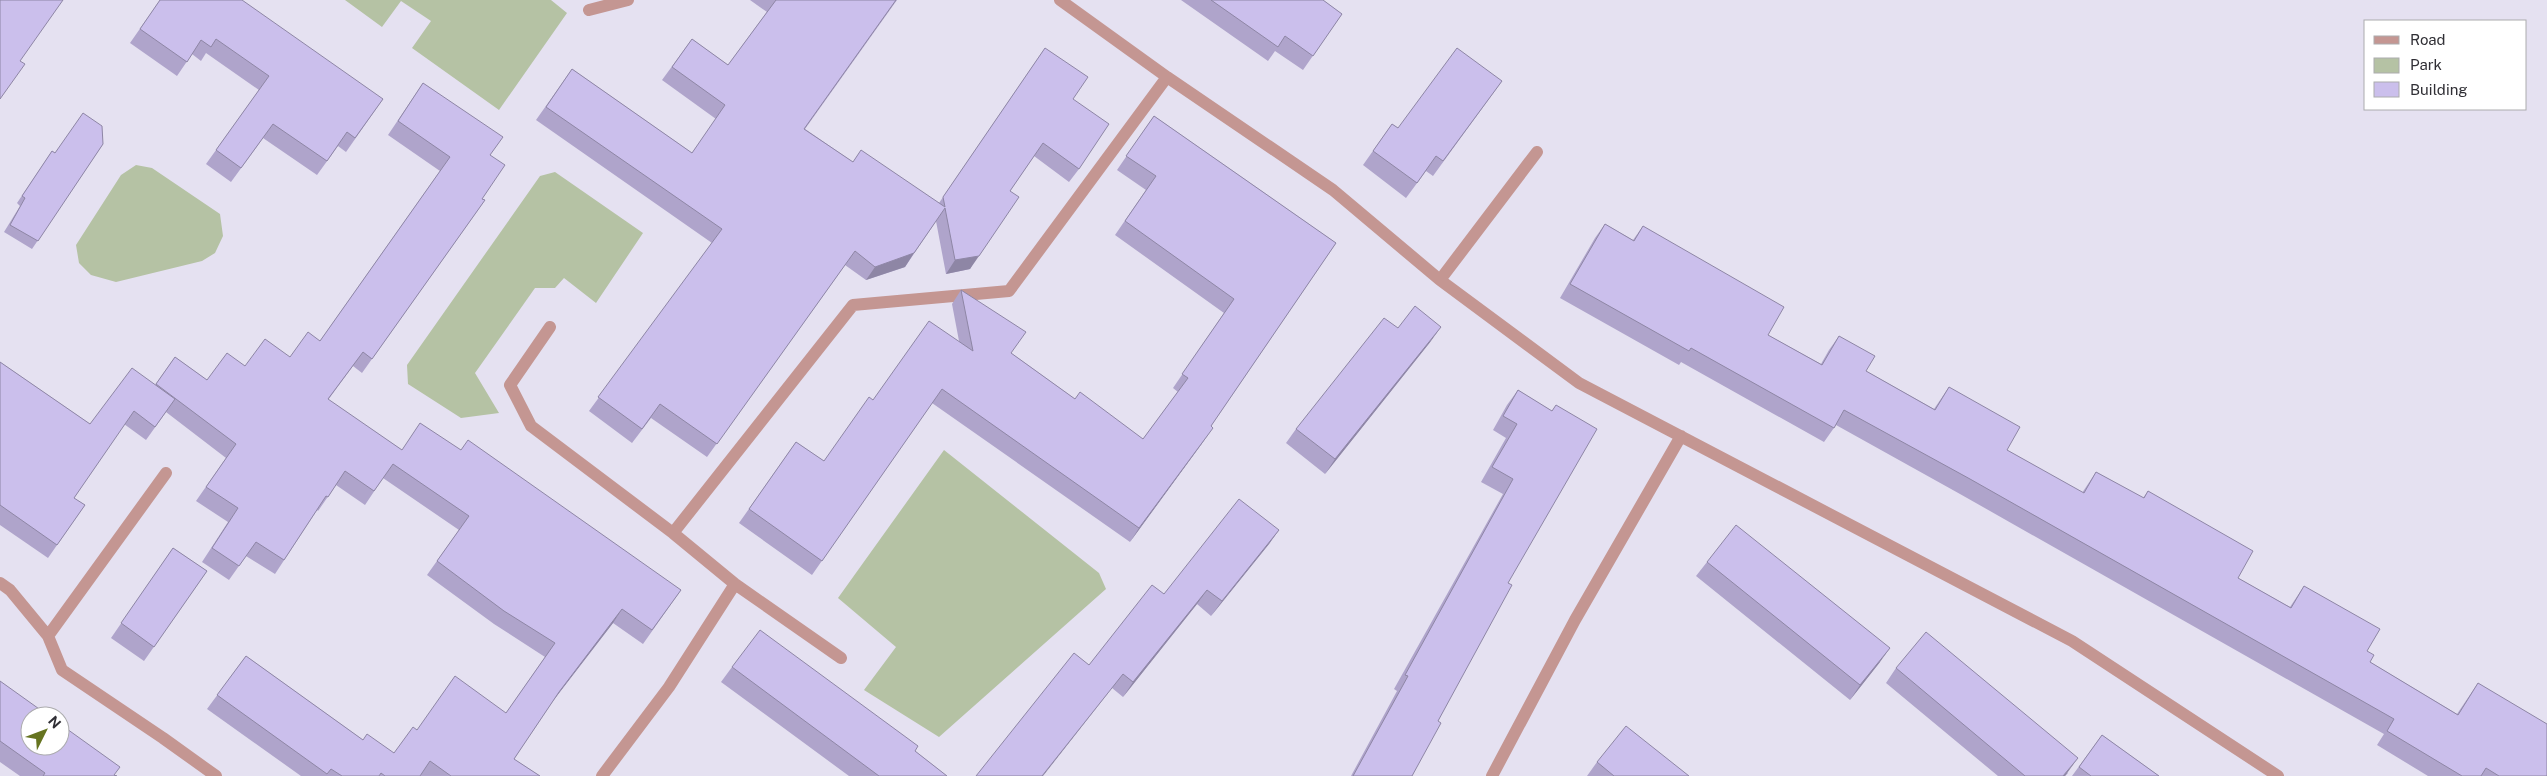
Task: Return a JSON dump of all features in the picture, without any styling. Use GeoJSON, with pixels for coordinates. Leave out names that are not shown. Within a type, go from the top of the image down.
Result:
{"type":"FeatureCollection","features":[{"type":"Feature","properties":{"kind":"street"},"geometry":{"type":"LineString","coordinates":[[589,10],[628,0]]}},
{"type":"Feature","properties":{"kind":"street"},"geometry":{"type":"LineString","coordinates":[[1060,0],[1167,77],[1333,190],[1440,280],[1579,383],[2072,641],[2278,776]]}},
{"type":"Feature","properties":{"kind":"street"},"geometry":{"type":"LineString","coordinates":[[673,533],[853,305],[1009,291],[1167,77]]}},
{"type":"Feature","properties":{"kind":"street"},"geometry":{"type":"LineString","coordinates":[[1440,280],[1537,152]]}},
{"type":"Feature","properties":{"kind":"street"},"geometry":{"type":"LineString","coordinates":[[550,327],[510,385],[531,426],[673,533],[735,584],[841,658]]}},
{"type":"Feature","properties":{"kind":"street"},"geometry":{"type":"LineString","coordinates":[[1492,776],[1575,620],[1681,436]]}},
{"type":"Feature","properties":{"kind":"street"},"geometry":{"type":"LineString","coordinates":[[48,636],[166,472]]}},
{"type":"Feature","properties":{"kind":"street"},"geometry":{"type":"LineString","coordinates":[[0,583],[10,590],[48,636],[62,670],[216,776]]}},
{"type":"Feature","properties":{"kind":"street"},"geometry":{"type":"LineString","coordinates":[[602,776],[669,687],[735,584]]}},
{"type":"Feature","properties":{"kind":"green space"},"geometry":{"type":"Polygon","coordinates":[[[345,0],[551,0],[567,13],[499,110],[412,48],[431,21],[401,1],[382,27],[345,0]]]}},
{"type":"Feature","properties":{"kind":"green space"},"geometry":{"type":"Polygon","coordinates":[[[136,165],[152,168],[220,214],[223,236],[215,253],[202,261],[116,282],[91,275],[79,263],[76,245],[121,175],[136,165]]]}},
{"type":"Feature","properties":{"kind":"green space"},"geometry":{"type":"Polygon","coordinates":[[[555,172],[643,233],[596,303],[564,278],[555,288],[535,288],[475,373],[499,413],[461,418],[408,384],[407,365],[540,176],[555,172]]]}},
{"type":"Feature","properties":{"kind":"green space"},"geometry":{"type":"Polygon","coordinates":[[[944,450],[1099,573],[1106,589],[939,737],[864,690],[896,647],[838,598],[944,450]]]}},
{"type":"Feature","properties":{"kind":"building"},"geometry":{"type":"Polygon","coordinates":[[[0,0],[63,0],[20,61],[25,64],[0,99],[0,0]]]}},
{"type":"Feature","properties":{"kind":"building"},"geometry":{"type":"Polygon","coordinates":[[[160,0],[242,0],[383,99],[355,138],[347,132],[327,161],[273,124],[241,168],[216,150],[269,76],[216,39],[211,47],[201,40],[187,62],[140,29],[160,0]]]}},
{"type":"Feature","properties":{"kind":"building"},"geometry":{"type":"Polygon","coordinates":[[[776,0],[896,0],[804,129],[853,162],[861,150],[945,207],[943,197],[1045,48],[1088,77],[1073,99],[1109,124],[1079,169],[1043,143],[1010,191],[1019,197],[979,256],[955,260],[945,208],[914,253],[875,267],[855,251],[717,444],[660,404],[642,429],[598,397],[722,229],[546,107],[572,69],[692,153],[725,105],[672,67],[692,39],[728,65],[776,0]]]}},
{"type":"Feature","properties":{"kind":"building"},"geometry":{"type":"Polygon","coordinates":[[[1211,0],[1323,0],[1342,14],[1313,56],[1285,36],[1278,47],[1211,0]]]}},
{"type":"Feature","properties":{"kind":"building"},"geometry":{"type":"Polygon","coordinates":[[[1457,48],[1502,81],[1443,161],[1436,156],[1417,183],[1373,151],[1392,124],[1398,128],[1457,48]]]}},
{"type":"Feature","properties":{"kind":"building"},"geometry":{"type":"Polygon","coordinates":[[[423,83],[503,137],[490,155],[505,165],[482,199],[485,200],[372,359],[363,352],[328,399],[402,450],[420,423],[461,450],[468,440],[681,590],[652,630],[622,609],[559,692],[514,759],[540,776],[451,776],[430,761],[420,776],[385,776],[381,773],[379,776],[342,776],[331,769],[327,774],[217,695],[246,656],[363,740],[367,734],[394,753],[413,727],[417,730],[455,676],[506,713],[555,643],[504,611],[437,561],[469,516],[393,464],[374,491],[345,471],[328,497],[326,496],[284,560],[256,542],[239,566],[212,548],[238,508],[206,487],[236,444],[156,384],[175,357],[207,380],[227,353],[245,366],[265,339],[290,357],[308,332],[320,341],[450,157],[398,121],[423,83]]]}},
{"type":"Feature","properties":{"kind":"building"},"geometry":{"type":"Polygon","coordinates":[[[83,113],[102,126],[103,144],[38,241],[10,225],[25,198],[22,196],[52,151],[55,153],[83,113]]]}},
{"type":"Feature","properties":{"kind":"building"},"geometry":{"type":"Polygon","coordinates":[[[1154,116],[1336,243],[1211,426],[1213,428],[1139,528],[942,389],[822,561],[749,509],[796,442],[824,461],[869,397],[873,400],[929,321],[973,351],[961,290],[1026,332],[1011,353],[1075,399],[1080,392],[1143,439],[1188,378],[1182,374],[1234,299],[1125,221],[1156,176],[1126,156],[1154,116]]]}},
{"type":"Feature","properties":{"kind":"building"},"geometry":{"type":"Polygon","coordinates":[[[1605,224],[1634,241],[1643,226],[1784,307],[1768,335],[1822,365],[1839,336],[1875,356],[1866,371],[1935,410],[1949,387],[2020,427],[2007,450],[2084,493],[2096,472],[2144,498],[2148,491],[2253,551],[2238,578],[2291,608],[2304,586],[2380,629],[2367,651],[2374,655],[2370,662],[2458,715],[2478,683],[2547,724],[2547,776],[2499,776],[2486,768],[2481,776],[2462,776],[2387,731],[2394,719],[1970,479],[1844,410],[1834,428],[1691,348],[1689,351],[1570,284],[1605,224]]]}},
{"type":"Feature","properties":{"kind":"building"},"geometry":{"type":"Polygon","coordinates":[[[1415,306],[1441,327],[1335,459],[1296,429],[1384,318],[1398,328],[1415,306]]]}},
{"type":"Feature","properties":{"kind":"building"},"geometry":{"type":"Polygon","coordinates":[[[0,362],[90,424],[132,368],[175,399],[155,427],[134,411],[74,498],[85,505],[57,545],[0,505],[0,362]]]}},
{"type":"Feature","properties":{"kind":"building"},"geometry":{"type":"Polygon","coordinates":[[[1518,390],[1552,411],[1556,405],[1597,429],[1508,583],[1512,585],[1438,721],[1441,723],[1412,776],[1353,776],[1408,676],[1405,675],[1513,479],[1492,467],[1517,424],[1503,416],[1518,390]]]}},
{"type":"Feature","properties":{"kind":"building"},"geometry":{"type":"Polygon","coordinates":[[[1239,499],[1279,530],[1222,601],[1207,590],[1133,682],[1123,674],[1042,776],[976,776],[1074,653],[1089,665],[1152,585],[1164,594],[1239,499]]]}},
{"type":"Feature","properties":{"kind":"building"},"geometry":{"type":"Polygon","coordinates":[[[1736,525],[1890,648],[1860,685],[1707,562],[1736,525]]]}},
{"type":"Feature","properties":{"kind":"building"},"geometry":{"type":"Polygon","coordinates":[[[173,548],[207,571],[154,647],[121,623],[173,548]]]}},
{"type":"Feature","properties":{"kind":"building"},"geometry":{"type":"Polygon","coordinates":[[[760,630],[918,746],[915,751],[947,776],[879,776],[732,667],[760,630]]]}},
{"type":"Feature","properties":{"kind":"building"},"geometry":{"type":"Polygon","coordinates":[[[1926,632],[2078,758],[2063,776],[2025,776],[1896,668],[1926,632]]]}},
{"type":"Feature","properties":{"kind":"building"},"geometry":{"type":"Polygon","coordinates":[[[0,681],[35,706],[20,706],[20,755],[0,741],[0,681]]]}},
{"type":"Feature","properties":{"kind":"building"},"geometry":{"type":"Polygon","coordinates":[[[1626,726],[1689,776],[1614,776],[1597,762],[1626,726]]]}},
{"type":"Feature","properties":{"kind":"building"},"geometry":{"type":"Polygon","coordinates":[[[70,731],[120,767],[114,775],[117,776],[43,776],[45,773],[21,756],[70,756],[70,731]]]}},
{"type":"Feature","properties":{"kind":"building"},"geometry":{"type":"Polygon","coordinates":[[[2102,735],[2159,776],[2091,776],[2079,767],[2102,735]]]}}]}
